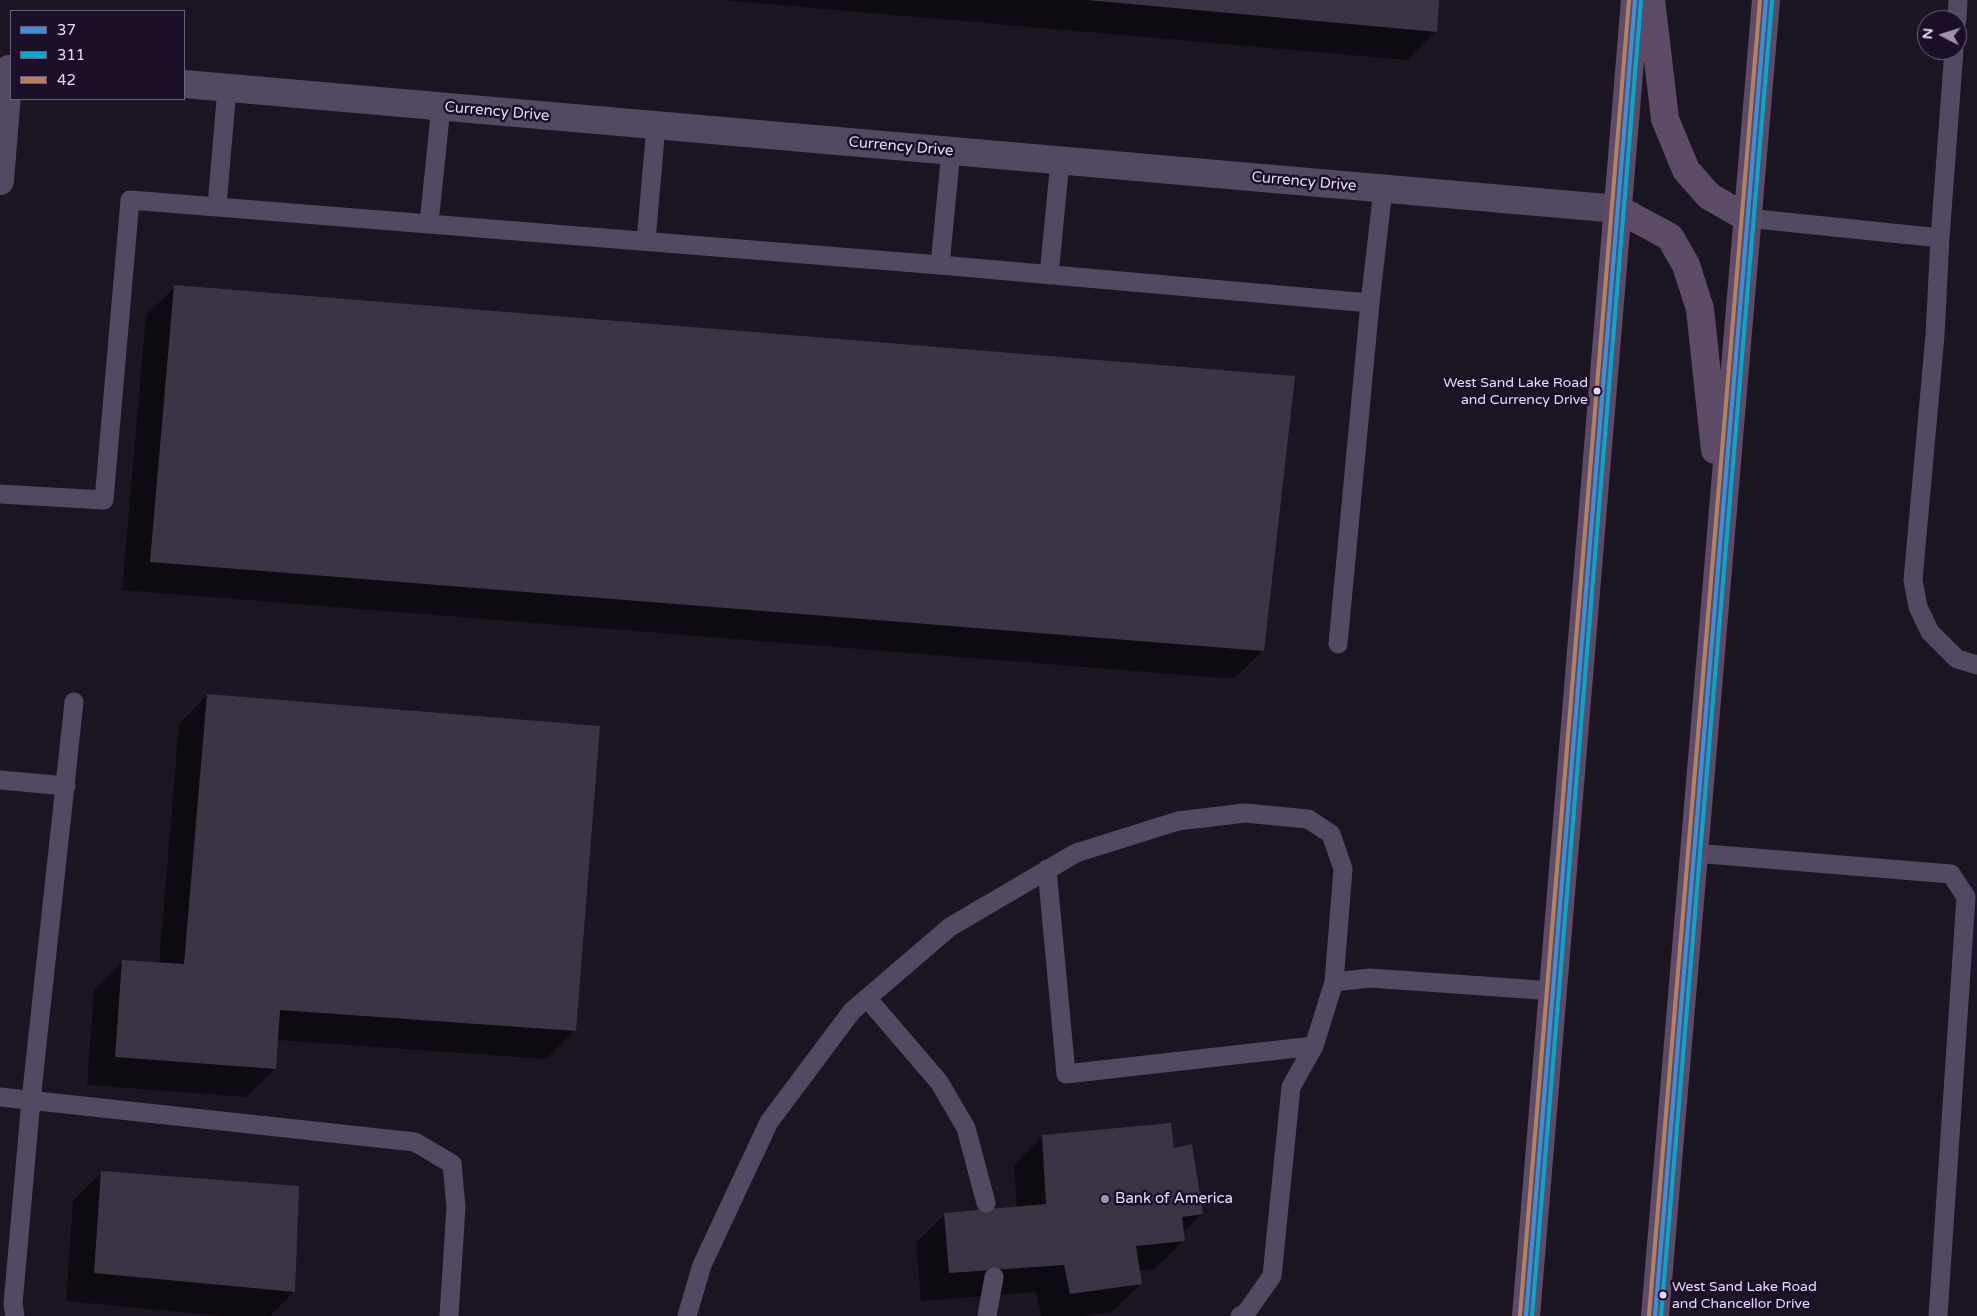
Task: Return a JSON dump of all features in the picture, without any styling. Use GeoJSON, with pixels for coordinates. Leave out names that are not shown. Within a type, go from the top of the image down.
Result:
{"type":"FeatureCollection","features":[{"type":"Feature","properties":{"kind":"main road"},"geometry":{"type":"LineString","coordinates":[[1526,1316],[1635,0]]}},
{"type":"Feature","properties":{"kind":"main road"},"geometry":{"type":"LineString","coordinates":[[1651,0],[1665,119],[1686,170],[1708,196],[1748,218]]}},
{"type":"Feature","properties":{"kind":"main road"},"geometry":{"type":"LineString","coordinates":[[1655,1316],[1766,0]]}},
{"type":"Feature","properties":{"kind":"main road"},"geometry":{"type":"LineString","coordinates":[[1618,209],[1670,237],[1686,265],[1700,310],[1722,513]]}},
{"type":"Feature","properties":{"kind":"street"},"geometry":{"type":"LineString","coordinates":[[0,181],[7,69]]}},
{"type":"Feature","properties":{"kind":"street","name":"Currency Drive"},"geometry":{"type":"LineString","coordinates":[[185,84],[1618,209]]}},
{"type":"Feature","properties":{"kind":"lane"},"geometry":{"type":"LineString","coordinates":[[1953,60],[1935,335],[1913,580],[1918,607],[1930,632],[1957,659],[1977,664]]}},
{"type":"Feature","properties":{"kind":"lane"},"geometry":{"type":"LineString","coordinates":[[217,206],[227,88]]}},
{"type":"Feature","properties":{"kind":"lane"},"geometry":{"type":"LineString","coordinates":[[429,223],[441,107]]}},
{"type":"Feature","properties":{"kind":"lane"},"geometry":{"type":"LineString","coordinates":[[646,241],[656,126]]}},
{"type":"Feature","properties":{"kind":"lane"},"geometry":{"type":"LineString","coordinates":[[940,265],[951,151]]}},
{"type":"Feature","properties":{"kind":"lane"},"geometry":{"type":"LineString","coordinates":[[1049,275],[1060,161]]}},
{"type":"Feature","properties":{"kind":"lane"},"geometry":{"type":"LineString","coordinates":[[1338,644],[1370,303],[1383,189]]}},
{"type":"Feature","properties":{"kind":"lane"},"geometry":{"type":"LineString","coordinates":[[0,494],[104,500],[130,200],[940,265],[1370,303]]}},
{"type":"Feature","properties":{"kind":"lane"},"geometry":{"type":"LineString","coordinates":[[1748,218],[1940,238]]}},
{"type":"Feature","properties":{"kind":"lane"},"geometry":{"type":"LineString","coordinates":[[15,1316],[13,1304],[31,1100],[74,702]]}},
{"type":"Feature","properties":{"kind":"lane"},"geometry":{"type":"LineString","coordinates":[[0,780],[66,786]]}},
{"type":"Feature","properties":{"kind":"lane"},"geometry":{"type":"LineString","coordinates":[[687,1316],[702,1265],[769,1122],[852,1011],[950,927],[1047,869],[1076,854],[1178,821],[1245,812],[1308,819],[1331,834],[1343,869],[1334,982],[1314,1046],[1291,1087],[1272,1276],[1246,1313],[1240,1316]]}},
{"type":"Feature","properties":{"kind":"lane"},"geometry":{"type":"LineString","coordinates":[[1694,853],[1951,874],[1966,898],[1938,1316]]}},
{"type":"Feature","properties":{"kind":"lane"},"geometry":{"type":"LineString","coordinates":[[1047,869],[1066,1074],[1314,1046]]}},
{"type":"Feature","properties":{"kind":"lane"},"geometry":{"type":"LineString","coordinates":[[1334,982],[1370,978],[1554,990]]}},
{"type":"Feature","properties":{"kind":"lane"},"geometry":{"type":"LineString","coordinates":[[867,998],[939,1082],[966,1128],[986,1203]]}},
{"type":"Feature","properties":{"kind":"lane"},"geometry":{"type":"LineString","coordinates":[[0,1097],[415,1142],[452,1164],[456,1208],[449,1316]]}},
{"type":"Feature","properties":{"kind":"lane"},"geometry":{"type":"LineString","coordinates":[[988,1316],[994,1277]]}},
{"type":"Feature","properties":{"kind":"building"},"geometry":{"type":"Polygon","coordinates":[[[1087,0],[1439,0],[1437,32],[1087,0]]]}},
{"type":"Feature","properties":{"kind":"building"},"geometry":{"type":"Polygon","coordinates":[[[174,285],[1295,376],[1264,651],[150,562],[174,285]]]}},
{"type":"Feature","properties":{"kind":"building"},"geometry":{"type":"Polygon","coordinates":[[[207,694],[600,726],[576,1031],[280,1010],[276,1069],[115,1057],[122,960],[184,964],[207,694]]]}},
{"type":"Feature","properties":{"kind":"building"},"geometry":{"type":"Polygon","coordinates":[[[1171,1123],[1174,1148],[1192,1144],[1203,1214],[1182,1217],[1185,1241],[1136,1246],[1142,1284],[1070,1294],[1064,1265],[949,1273],[944,1213],[1046,1204],[1042,1135],[1171,1123]]]}},
{"type":"Feature","properties":{"kind":"building"},"geometry":{"type":"Polygon","coordinates":[[[101,1171],[299,1186],[295,1292],[94,1273],[101,1171]]]}},
{"type":"Feature","properties":{"kind":"transit line","name":"42"},"geometry":{"type":"LineString","coordinates":[[1520,1315],[1629,0]]}},
{"type":"Feature","properties":{"kind":"transit line","name":"37"},"geometry":{"type":"LineString","coordinates":[[1526,1316],[1635,0]]}},
{"type":"Feature","properties":{"kind":"transit line","name":"42"},"geometry":{"type":"LineString","coordinates":[[1649,1315],[1760,0]]}},
{"type":"Feature","properties":{"kind":"transit line","name":"37"},"geometry":{"type":"LineString","coordinates":[[1655,1316],[1766,0]]}},
{"type":"Feature","properties":{"kind":"transit line","name":"311"},"geometry":{"type":"LineString","coordinates":[[1532,1316],[1641,1]]}},
{"type":"Feature","properties":{"kind":"transit line","name":"311"},"geometry":{"type":"LineString","coordinates":[[1661,1316],[1772,1]]}},
{"type":"Feature","properties":{"kind":"place","name":"West Sand Lake Road and Currency Drive"},"geometry":{"type":"Point","coordinates":[1597,391]}},
{"type":"Feature","properties":{"kind":"place","name":"Bank of America"},"geometry":{"type":"Point","coordinates":[1105,1199]}},
{"type":"Feature","properties":{"kind":"place","name":"West Sand Lake Road and Chancellor Drive"},"geometry":{"type":"Point","coordinates":[1663,1295]}}]}
